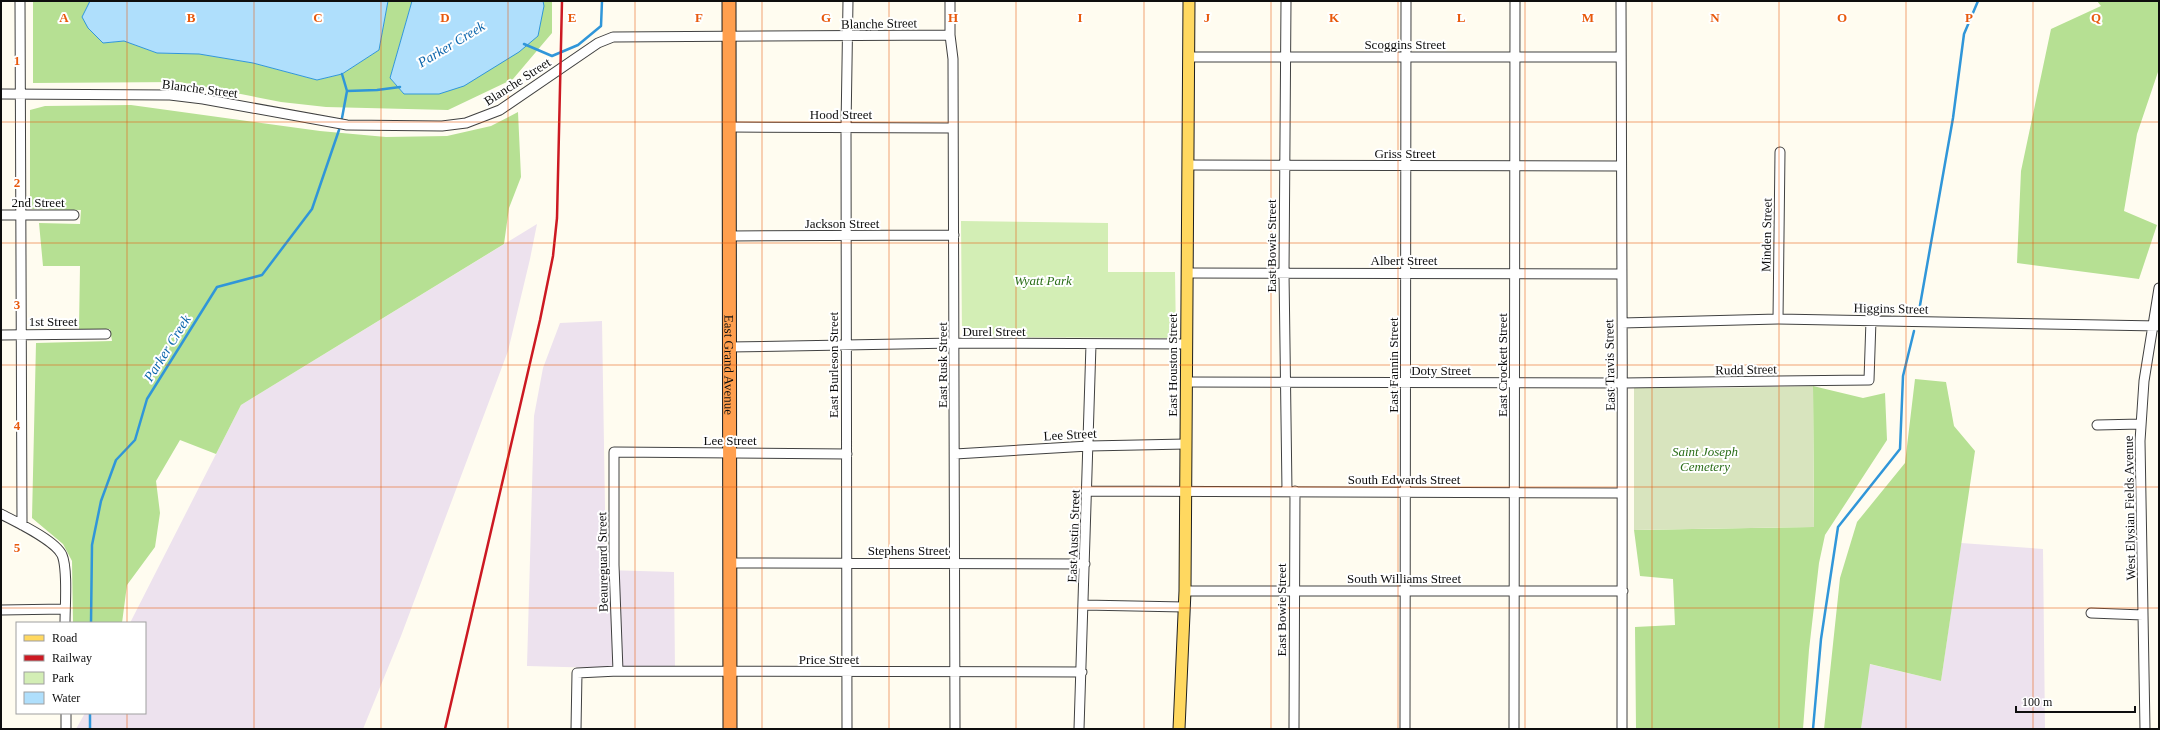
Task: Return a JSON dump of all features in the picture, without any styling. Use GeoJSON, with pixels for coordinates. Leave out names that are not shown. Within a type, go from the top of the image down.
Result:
{"type":"FeatureCollection","features":[{"type":"Feature","properties":{"kind":"highway","name":"East Grand Avenue"},"geometry":{"type":"LineString","coordinates":[[729,1],[730,729]]}},
{"type":"Feature","properties":{"kind":"main road","name":"East Houston Street"},"geometry":{"type":"LineString","coordinates":[[1179,729],[1185,591],[1190,1]]}},
{"type":"Feature","properties":{"kind":"street"},"geometry":{"type":"LineString","coordinates":[[20,1],[22,525]]}},
{"type":"Feature","properties":{"kind":"street","name":"East Burleson Street"},"geometry":{"type":"LineString","coordinates":[[847,729],[848,563],[846,36],[848,1]]}},
{"type":"Feature","properties":{"kind":"street","name":"East Rusk Street"},"geometry":{"type":"LineString","coordinates":[[950,1],[950,35],[953,59],[955,344],[955,729]]}},
{"type":"Feature","properties":{"kind":"street","name":"East Bowie Street"},"geometry":{"type":"LineString","coordinates":[[1286,1],[1284,166],[1285,383],[1291,491],[1294,591],[1294,729]]}},
{"type":"Feature","properties":{"kind":"street","name":"East Fannin Street"},"geometry":{"type":"LineString","coordinates":[[1405,729],[1406,1]]}},
{"type":"Feature","properties":{"kind":"street","name":"East Crockett Street"},"geometry":{"type":"LineString","coordinates":[[1514,729],[1515,1]]}},
{"type":"Feature","properties":{"kind":"street","name":"East Travis Street"},"geometry":{"type":"LineString","coordinates":[[1621,1],[1621,274],[1623,383],[1622,729]]}},
{"type":"Feature","properties":{"kind":"street","name":"Blanche Street"},"geometry":{"type":"LineString","coordinates":[[1,94],[170,96],[203,99],[346,125],[442,126],[466,123],[500,110],[598,43],[613,37],[950,35]]}},
{"type":"Feature","properties":{"kind":"street","name":"Scoggins Street"},"geometry":{"type":"LineString","coordinates":[[1189,57],[1622,57]]}},
{"type":"Feature","properties":{"kind":"street","name":"Hood Street"},"geometry":{"type":"LineString","coordinates":[[729,127],[953,128]]}},
{"type":"Feature","properties":{"kind":"street","name":"Minden Street"},"geometry":{"type":"LineString","coordinates":[[1778,319],[1780,152]]}},
{"type":"Feature","properties":{"kind":"street","name":"Griss Street"},"geometry":{"type":"LineString","coordinates":[[1188,166],[1621,166]]}},
{"type":"Feature","properties":{"kind":"street","name":"2nd Street"},"geometry":{"type":"LineString","coordinates":[[1,215],[74,214]]}},
{"type":"Feature","properties":{"kind":"street","name":"Jackson Street"},"geometry":{"type":"LineString","coordinates":[[730,236],[954,235]]}},
{"type":"Feature","properties":{"kind":"street","name":"Albert Street"},"geometry":{"type":"LineString","coordinates":[[1187,273],[1621,274]]}},
{"type":"Feature","properties":{"kind":"street","name":"West Elysian Fields Avenue"},"geometry":{"type":"LineString","coordinates":[[2145,729],[2140,463],[2141,424],[2159,288]]}},
{"type":"Feature","properties":{"kind":"street","name":"Higgins Street"},"geometry":{"type":"LineString","coordinates":[[1622,323],[1778,319],[2155,326]]}},
{"type":"Feature","properties":{"kind":"street","name":"Rudd Street"},"geometry":{"type":"LineString","coordinates":[[1623,383],[1869,380],[1871,320]]}},
{"type":"Feature","properties":{"kind":"street","name":"1st Street"},"geometry":{"type":"LineString","coordinates":[[1,335],[106,334]]}},
{"type":"Feature","properties":{"kind":"street","name":"Durel Street"},"geometry":{"type":"LineString","coordinates":[[729,347],[846,344],[1186,344]]}},
{"type":"Feature","properties":{"kind":"street","name":"East Austin Street"},"geometry":{"type":"LineString","coordinates":[[1080,729],[1088,491],[1090,344]]}},
{"type":"Feature","properties":{"kind":"street","name":"Doty Street"},"geometry":{"type":"LineString","coordinates":[[1186,382],[1623,383]]}},
{"type":"Feature","properties":{"kind":"street"},"geometry":{"type":"LineString","coordinates":[[2097,425],[2141,424]]}},
{"type":"Feature","properties":{"kind":"street","name":"Lee Street"},"geometry":{"type":"LineString","coordinates":[[955,454],[1089,446],[1186,444]]}},
{"type":"Feature","properties":{"kind":"street","name":"Lee Street"},"geometry":{"type":"LineString","coordinates":[[614,452],[847,454]]}},
{"type":"Feature","properties":{"kind":"street","name":"Beaureguard Street"},"geometry":{"type":"LineString","coordinates":[[614,452],[614,566],[618,671]]}},
{"type":"Feature","properties":{"kind":"street","name":"South Edwards Street"},"geometry":{"type":"LineString","coordinates":[[1088,491],[1622,493]]}},
{"type":"Feature","properties":{"kind":"street"},"geometry":{"type":"LineString","coordinates":[[1,514],[54,545],[62,554],[64,565],[65,622]]}},
{"type":"Feature","properties":{"kind":"street","name":"Stephens Street"},"geometry":{"type":"LineString","coordinates":[[730,563],[1085,564]]}},
{"type":"Feature","properties":{"kind":"street","name":"South Williams Street"},"geometry":{"type":"LineString","coordinates":[[1185,591],[1623,591]]}},
{"type":"Feature","properties":{"kind":"street"},"geometry":{"type":"LineString","coordinates":[[1084,605],[1184,607]]}},
{"type":"Feature","properties":{"kind":"street"},"geometry":{"type":"LineString","coordinates":[[1,610],[65,609]]}},
{"type":"Feature","properties":{"kind":"street"},"geometry":{"type":"LineString","coordinates":[[2091,613],[2144,614]]}},
{"type":"Feature","properties":{"kind":"street","name":"Price Street"},"geometry":{"type":"LineString","coordinates":[[576,729],[577,673],[618,671],[955,673],[1082,672]]}},
{"type":"Feature","properties":{"kind":"street"},"geometry":{"type":"LineString","coordinates":[[66,714],[66,729]]}},
{"type":"Feature","properties":{"kind":"shaded area"},"geometry":{"type":"Polygon","coordinates":[[[537,224],[508,351],[401,636],[363,729],[76,729],[84,714],[146,714],[146,622],[131,622],[241,405],[537,224]]]}},
{"type":"Feature","properties":{"kind":"shaded area"},"geometry":{"type":"Polygon","coordinates":[[[602,321],[606,570],[674,572],[675,670],[527,666],[534,416],[543,368],[560,323],[602,321]]]}},
{"type":"Feature","properties":{"kind":"shaded area"},"geometry":{"type":"Polygon","coordinates":[[[1961,543],[2043,549],[2045,729],[1861,729],[1869,664],[1941,681],[1961,543]]]}},
{"type":"Feature","properties":{"kind":"green space"},"geometry":{"type":"Polygon","coordinates":[[[33,1],[90,1],[82,17],[103,43],[124,41],[157,53],[199,54],[253,63],[317,80],[342,74],[379,50],[388,1],[412,1],[390,78],[404,94],[439,94],[538,36],[543,1],[552,1],[552,33],[513,79],[448,110],[326,107],[281,102],[180,82],[33,83],[33,1]]]}},
{"type":"Feature","properties":{"kind":"green space"},"geometry":{"type":"Polygon","coordinates":[[[2097,1],[2159,1],[2159,69],[2137,134],[2124,211],[2157,225],[2139,279],[2017,263],[2021,171],[2051,29],[2101,6],[2097,1]]]}},
{"type":"Feature","properties":{"kind":"green space"},"geometry":{"type":"Polygon","coordinates":[[[131,105],[320,131],[386,137],[447,136],[491,126],[518,112],[521,177],[509,208],[504,244],[241,405],[216,454],[180,440],[156,481],[160,513],[155,547],[127,585],[122,622],[73,622],[72,561],[63,544],[32,518],[36,343],[112,341],[110,329],[79,329],[80,266],[43,266],[39,223],[80,224],[81,210],[30,209],[30,110],[45,106],[131,105]]]}},
{"type":"Feature","properties":{"kind":"green space","name":"Wyatt Park"},"geometry":{"type":"Polygon","coordinates":[[[961,221],[1108,223],[1108,272],[1175,272],[1176,338],[962,337],[961,221]]]}},
{"type":"Feature","properties":{"kind":"green space"},"geometry":{"type":"Polygon","coordinates":[[[1915,379],[1946,382],[1954,426],[1975,451],[1941,681],[1870,664],[1861,729],[1824,729],[1840,578],[1857,522],[1905,463],[1915,379]]]}},
{"type":"Feature","properties":{"kind":"green space"},"geometry":{"type":"Polygon","coordinates":[[[1813,386],[1863,398],[1885,393],[1887,440],[1825,535],[1819,563],[1809,650],[1803,729],[1636,729],[1635,627],[1675,625],[1673,579],[1640,576],[1634,530],[1814,527],[1813,386]]]}},
{"type":"Feature","properties":{"kind":"green space","name":"Saint Joseph Cemetery"},"geometry":{"type":"Polygon","coordinates":[[[1813,386],[1814,527],[1634,530],[1634,387],[1715,388],[1813,386]]]}},
{"type":"Feature","properties":{"kind":"water"},"geometry":{"type":"Polygon","coordinates":[[[90,1],[388,1],[379,50],[342,74],[317,80],[253,63],[199,54],[157,53],[124,41],[103,43],[88,28],[82,17],[90,1]]]}},
{"type":"Feature","properties":{"kind":"water"},"geometry":{"type":"Polygon","coordinates":[[[412,1],[543,1],[544,6],[538,36],[519,52],[464,86],[439,94],[404,94],[390,78],[412,1]]]}},
{"type":"Feature","properties":{"kind":"waterway","name":"Parker Creek"},"geometry":{"type":"LineString","coordinates":[[524,44],[552,56],[578,45],[601,26],[602,1]]}},
{"type":"Feature","properties":{"kind":"waterway"},"geometry":{"type":"LineString","coordinates":[[1919,311],[1953,118],[1964,34],[1978,1]]}},
{"type":"Feature","properties":{"kind":"waterway"},"geometry":{"type":"LineString","coordinates":[[342,74],[347,91]]}},
{"type":"Feature","properties":{"kind":"waterway","name":"Parker Creek"},"geometry":{"type":"LineString","coordinates":[[342,118],[347,91],[377,90],[400,87]]}},
{"type":"Feature","properties":{"kind":"waterway","name":"Parker Creek"},"geometry":{"type":"LineString","coordinates":[[91,622],[92,545],[101,501],[116,460],[135,440],[147,399],[217,287],[262,275],[312,209],[339,130]]}},
{"type":"Feature","properties":{"kind":"waterway"},"geometry":{"type":"LineString","coordinates":[[1813,729],[1821,639],[1838,527],[1900,449],[1903,376],[1914,331]]}},
{"type":"Feature","properties":{"kind":"waterway","name":"Parker Creek"},"geometry":{"type":"LineString","coordinates":[[90,714],[90,729]]}},
{"type":"Feature","properties":{"kind":"railway"},"geometry":{"type":"LineString","coordinates":[[445,729],[540,320],[553,256],[557,218],[562,1]]}}]}
